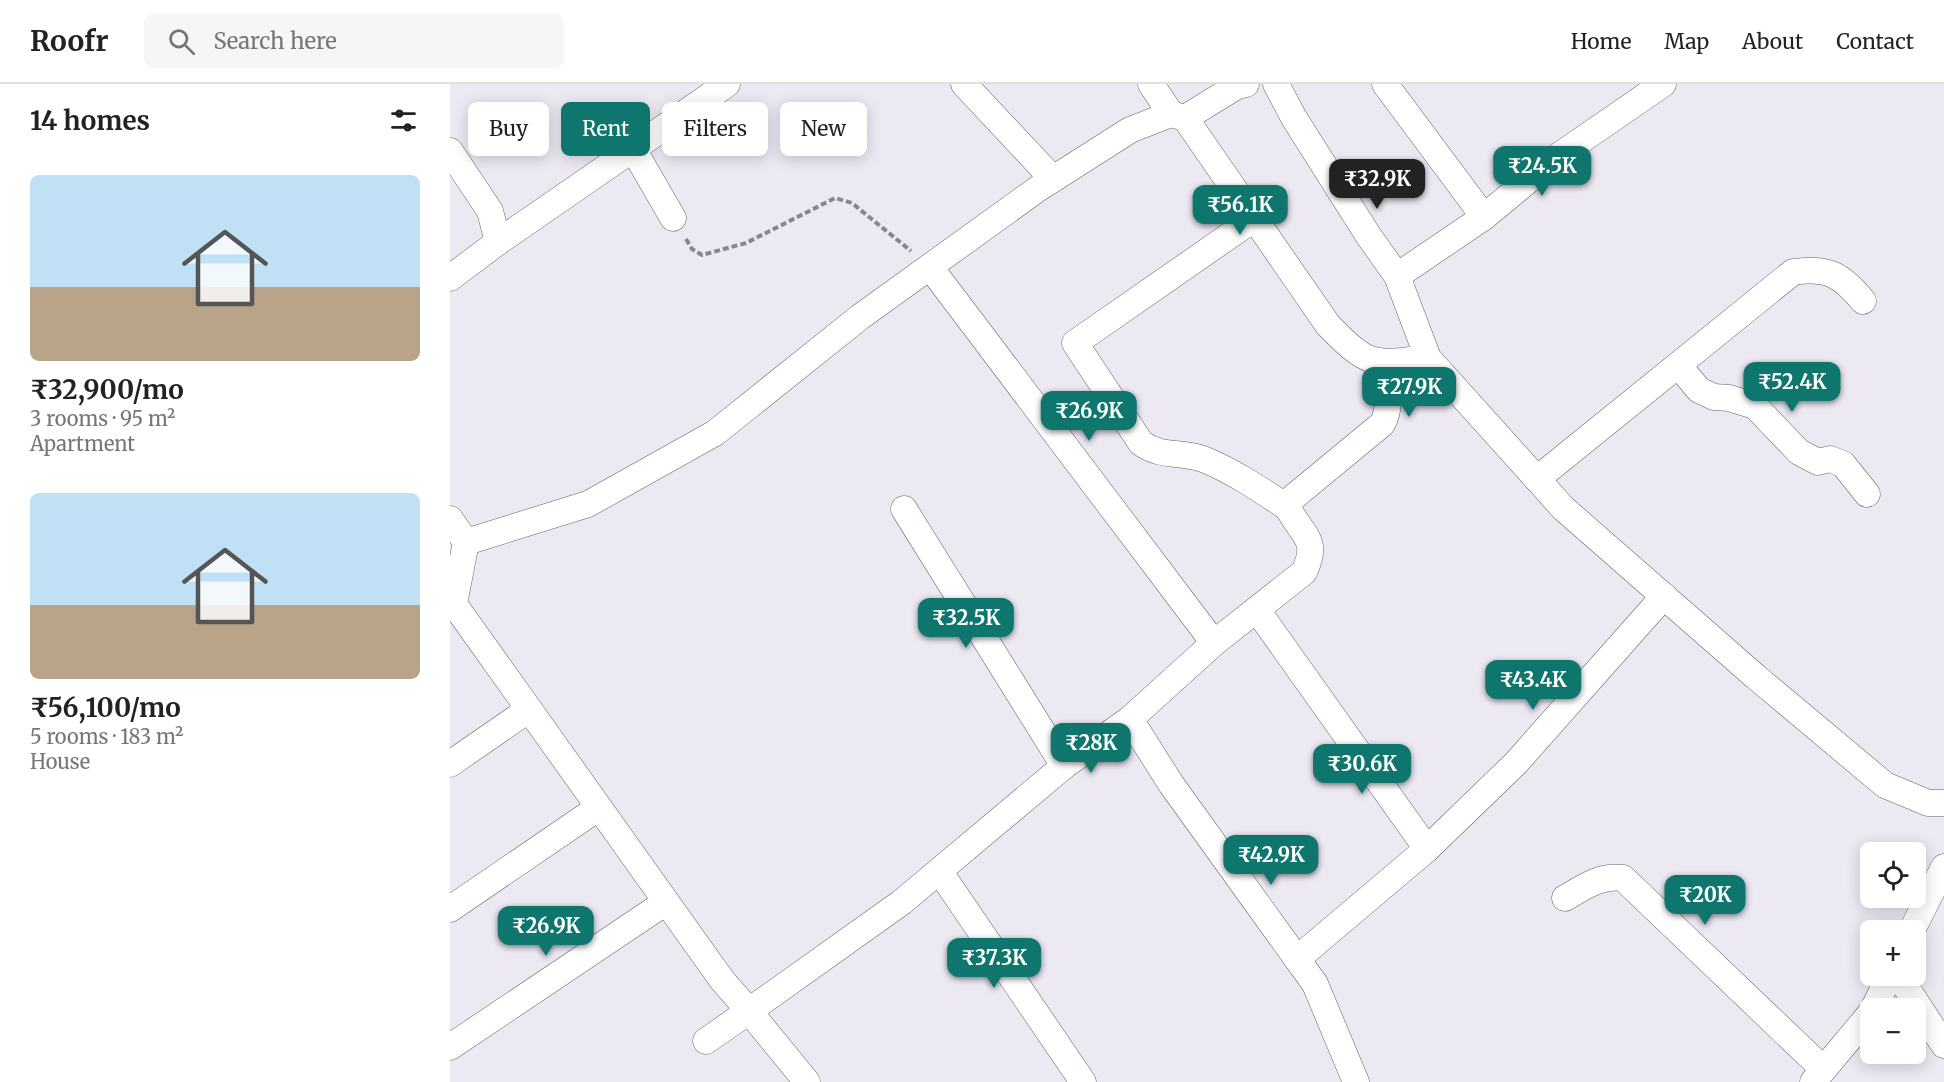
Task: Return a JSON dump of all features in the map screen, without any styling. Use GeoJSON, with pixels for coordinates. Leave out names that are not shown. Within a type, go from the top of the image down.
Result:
{"type":"FeatureCollection","features":[{"type":"Feature","properties":{"kind":"street"},"geometry":{"type":"LineString","coordinates":[[650,137],[727,84]]}},
{"type":"Feature","properties":{"kind":"street"},"geometry":{"type":"LineString","coordinates":[[964,84],[1053,179]]}},
{"type":"Feature","properties":{"kind":"street"},"geometry":{"type":"LineString","coordinates":[[1151,84],[1178,116],[1255,219],[1328,325],[1354,352],[1382,364],[1428,358]]}},
{"type":"Feature","properties":{"kind":"street"},"geometry":{"type":"LineString","coordinates":[[466,542],[588,504],[715,433],[860,317],[1053,179],[1130,130],[1178,116],[1237,86],[1246,84]]}},
{"type":"Feature","properties":{"kind":"street"},"geometry":{"type":"LineString","coordinates":[[1276,84],[1294,118],[1361,225],[1397,276],[1428,358],[1563,508],[1885,785],[1928,803],[1944,803]]}},
{"type":"Feature","properties":{"kind":"street"},"geometry":{"type":"LineString","coordinates":[[1385,84],[1484,217]]}},
{"type":"Feature","properties":{"kind":"street"},"geometry":{"type":"LineString","coordinates":[[1397,276],[1484,217],[1554,159],[1663,84]]}},
{"type":"Feature","properties":{"kind":"street"},"geometry":{"type":"LineString","coordinates":[[450,151],[490,211],[498,242]]}},
{"type":"Feature","properties":{"kind":"street"},"geometry":{"type":"LineString","coordinates":[[450,278],[623,156]]}},
{"type":"Feature","properties":{"kind":"street"},"geometry":{"type":"LineString","coordinates":[[637,156],[673,218]]}},
{"type":"Feature","properties":{"kind":"street"},"geometry":{"type":"LineString","coordinates":[[706,1041],[940,872],[1064,766],[1130,719],[1214,643],[1304,572],[1311,557],[1310,540],[1288,508],[1233,473],[1200,458],[1153,452],[1141,443],[1075,343],[1255,219]]}},
{"type":"Feature","properties":{"kind":"street"},"geometry":{"type":"LineString","coordinates":[[930,267],[1214,643]]}},
{"type":"Feature","properties":{"kind":"street"},"geometry":{"type":"LineString","coordinates":[[1537,479],[1793,272],[1814,269],[1830,272],[1842,279],[1863,301]]}},
{"type":"Feature","properties":{"kind":"street"},"geometry":{"type":"LineString","coordinates":[[1288,508],[1295,494],[1382,424],[1388,413],[1388,402],[1382,364]]}},
{"type":"Feature","properties":{"kind":"street"},"geometry":{"type":"LineString","coordinates":[[1678,365],[1699,390],[1714,397],[1742,400],[1755,406],[1799,452],[1818,462],[1830,459],[1843,464],[1867,494]]}},
{"type":"Feature","properties":{"kind":"street"},"geometry":{"type":"LineString","coordinates":[[904,509],[1064,766]]}},
{"type":"Feature","properties":{"kind":"street"},"geometry":{"type":"LineString","coordinates":[[450,519],[466,542],[454,604],[722,980],[807,1082]]}},
{"type":"Feature","properties":{"kind":"street"},"geometry":{"type":"LineString","coordinates":[[1297,959],[1427,849],[1516,764],[1664,596]]}},
{"type":"Feature","properties":{"kind":"street"},"geometry":{"type":"LineString","coordinates":[[1257,610],[1427,849]]}},
{"type":"Feature","properties":{"kind":"street"},"geometry":{"type":"LineString","coordinates":[[450,764],[528,710]]}},
{"type":"Feature","properties":{"kind":"street"},"geometry":{"type":"LineString","coordinates":[[1130,719],[1171,784],[1315,984],[1356,1082]]}},
{"type":"Feature","properties":{"kind":"street"},"geometry":{"type":"LineString","coordinates":[[450,909],[598,808]]}},
{"type":"Feature","properties":{"kind":"street"},"geometry":{"type":"LineString","coordinates":[[1917,920],[1944,867]]}},
{"type":"Feature","properties":{"kind":"street"},"geometry":{"type":"LineString","coordinates":[[940,872],[1083,1082]]}},
{"type":"Feature","properties":{"kind":"street"},"geometry":{"type":"LineString","coordinates":[[1565,898],[1596,880],[1610,876],[1623,878],[1818,1076],[1860,1026]]}},
{"type":"Feature","properties":{"kind":"street"},"geometry":{"type":"LineString","coordinates":[[450,1047],[666,902]]}},
{"type":"Feature","properties":{"kind":"street"},"geometry":{"type":"LineString","coordinates":[[1905,986],[1944,1045]]}},
{"type":"Feature","properties":{"kind":"path"},"geometry":{"type":"LineString","coordinates":[[673,218],[692,249],[702,255],[746,243],[835,198],[852,203],[930,267]]}}]}
